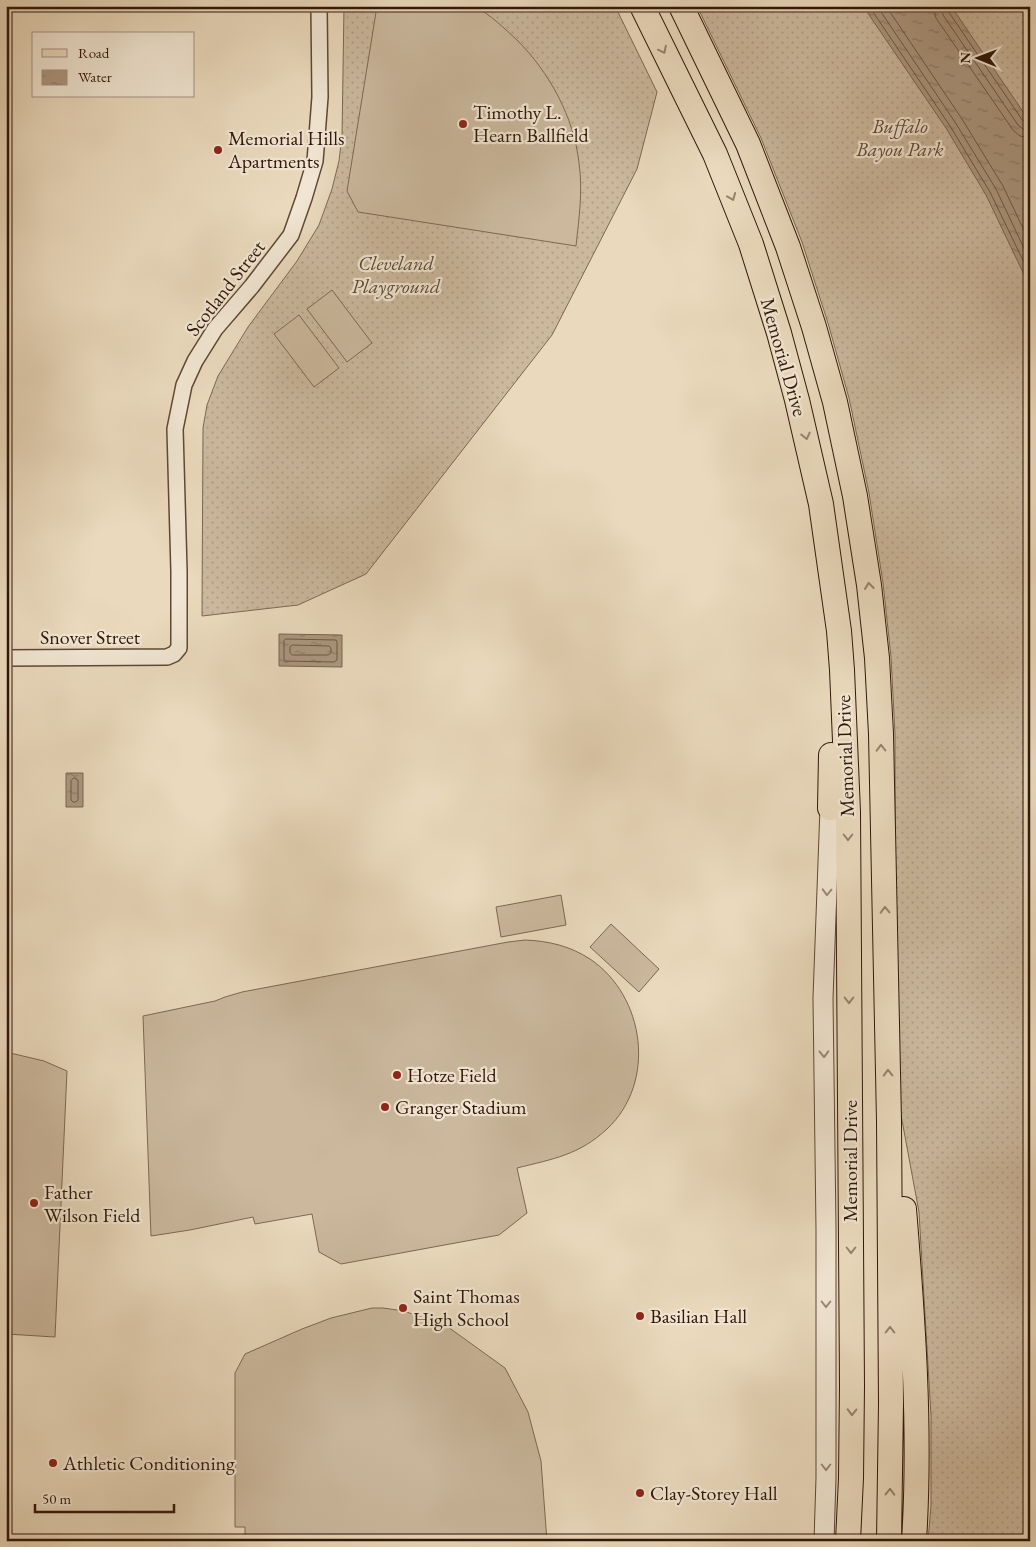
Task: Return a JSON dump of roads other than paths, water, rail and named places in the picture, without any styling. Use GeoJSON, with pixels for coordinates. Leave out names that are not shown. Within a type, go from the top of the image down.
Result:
{"type":"FeatureCollection","features":[{"type":"Feature","properties":{"kind":"main road","name":"Memorial Drive"},"geometry":{"type":"LineString","coordinates":[[642,6],[715,154],[751,244],[797,400],[821,504],[839,631],[848,822],[852,1386],[848,1541]]}},
{"type":"Feature","properties":{"kind":"main road","name":"Memorial Drive"},"geometry":{"type":"LineString","coordinates":[[681,6],[748,144],[788,247],[814,326],[832,392],[855,496],[869,585],[877,658],[880,715],[889,1122],[891,1403],[889,1541]]}},
{"type":"Feature","properties":{"kind":"main road"},"geometry":{"type":"LineString","coordinates":[[830,808],[832,692],[839,631]]}},
{"type":"Feature","properties":{"kind":"main road"},"geometry":{"type":"LineString","coordinates":[[889,1122],[901,1169],[908,1262],[916,1417],[914,1541]]}},
{"type":"Feature","properties":{"kind":"street","name":"Scotland Street"},"geometry":{"type":"LineString","coordinates":[[174,654],[179,648],[176,429],[184,385],[195,361],[215,329],[252,286],[291,235],[301,207],[314,161],[318,136],[320,97],[319,6]]}},
{"type":"Feature","properties":{"kind":"street","name":"Snover Street"},"geometry":{"type":"LineString","coordinates":[[6,658],[167,657],[174,654]]}},
{"type":"Feature","properties":{"kind":"street"},"geometry":{"type":"LineString","coordinates":[[824,1541],[826,1478],[826,1229],[824,998],[830,808]]}},
{"type":"Feature","properties":{"kind":"water"},"geometry":{"type":"Polygon","coordinates":[[[863,6],[951,6],[1030,122],[1030,287],[986,195],[946,128],[863,6]]]}},
{"type":"Feature","properties":{"kind":"water"},"geometry":{"type":"Polygon","coordinates":[[[279,634],[342,635],[342,667],[279,666],[279,634]]]}},
{"type":"Feature","properties":{"kind":"water"},"geometry":{"type":"Polygon","coordinates":[[[66,773],[83,773],[83,807],[66,807],[66,773]]]}},
{"type":"Feature","properties":{"kind":"place","name":"Timothy L. Hearn Ballfield"},"geometry":{"type":"Point","coordinates":[463,124]}},
{"type":"Feature","properties":{"kind":"place","name":"Memorial Hills Apartments"},"geometry":{"type":"Point","coordinates":[218,150]}},
{"type":"Feature","properties":{"kind":"place","name":"Hotze Field"},"geometry":{"type":"Point","coordinates":[397,1075]}},
{"type":"Feature","properties":{"kind":"place","name":"Granger Stadium"},"geometry":{"type":"Point","coordinates":[385,1107]}},
{"type":"Feature","properties":{"kind":"place","name":"Father Wilson Field"},"geometry":{"type":"Point","coordinates":[34,1203]}},
{"type":"Feature","properties":{"kind":"place","name":"Saint Thomas High School"},"geometry":{"type":"Point","coordinates":[403,1308]}},
{"type":"Feature","properties":{"kind":"place","name":"Basilian Hall"},"geometry":{"type":"Point","coordinates":[640,1316]}},
{"type":"Feature","properties":{"kind":"place","name":"Athletic Conditioning"},"geometry":{"type":"Point","coordinates":[53,1463]}},
{"type":"Feature","properties":{"kind":"place","name":"Clay-Storey Hall"},"geometry":{"type":"Point","coordinates":[640,1493]}},
{"type":"Feature","properties":{"kind":"park label","name":"Buffalo Bayou Park"},"geometry":{"type":"Point","coordinates":[900,138]}},
{"type":"Feature","properties":{"kind":"park label","name":"Cleveland Playground"},"geometry":{"type":"Point","coordinates":[396,274]}}]}
